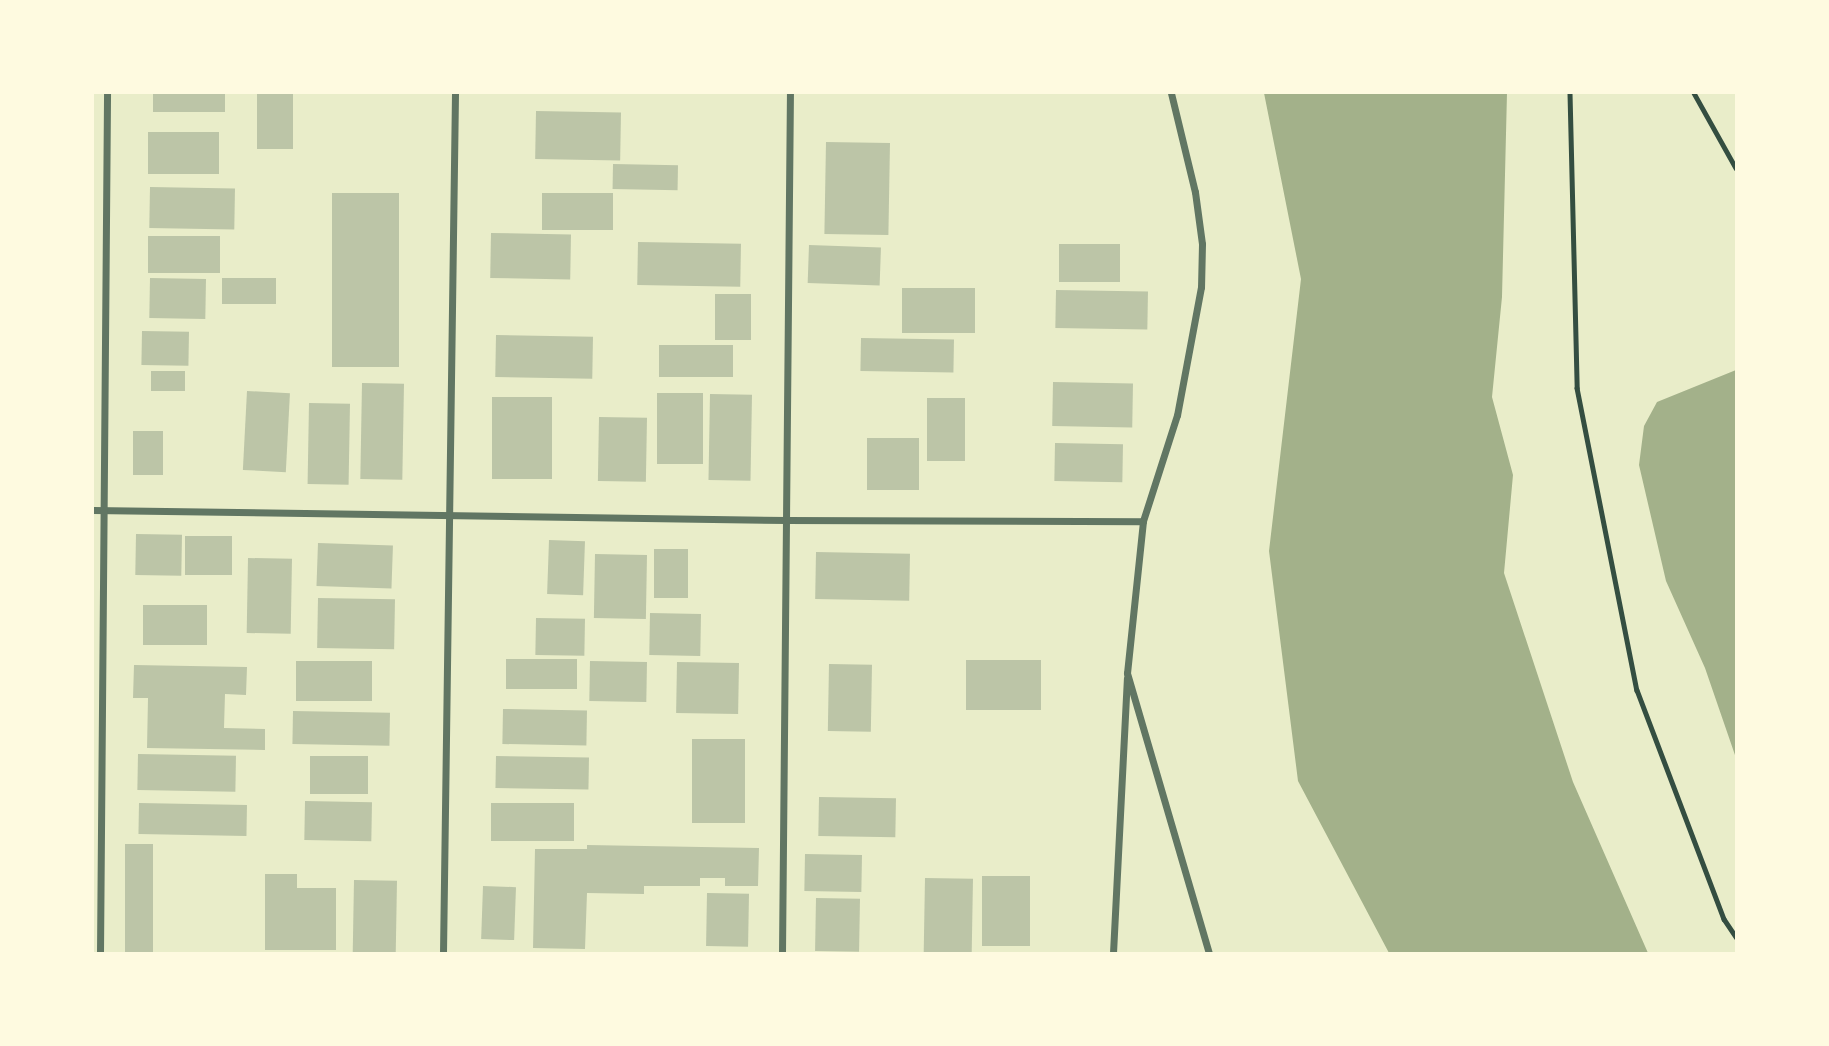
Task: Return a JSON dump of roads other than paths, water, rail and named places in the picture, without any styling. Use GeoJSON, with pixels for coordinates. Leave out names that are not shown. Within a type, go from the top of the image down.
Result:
{"type":"FeatureCollection","features":[{"type":"Feature","properties":{"kind":"street"},"geometry":{"type":"LineString","coordinates":[[100,953],[107,93]]}},
{"type":"Feature","properties":{"kind":"street"},"geometry":{"type":"LineString","coordinates":[[443,953],[455,93]]}},
{"type":"Feature","properties":{"kind":"street"},"geometry":{"type":"LineString","coordinates":[[782,953],[790,93]]}},
{"type":"Feature","properties":{"kind":"street"},"geometry":{"type":"LineString","coordinates":[[1113,953],[1127,673],[1143,520],[1177,415],[1201,287],[1202,244],[1195,192],[1171,93]]}},
{"type":"Feature","properties":{"kind":"street"},"geometry":{"type":"LineString","coordinates":[[93,510],[786,520],[1143,520]]}},
{"type":"Feature","properties":{"kind":"street"},"geometry":{"type":"LineString","coordinates":[[1127,673],[1209,953]]}}]}
